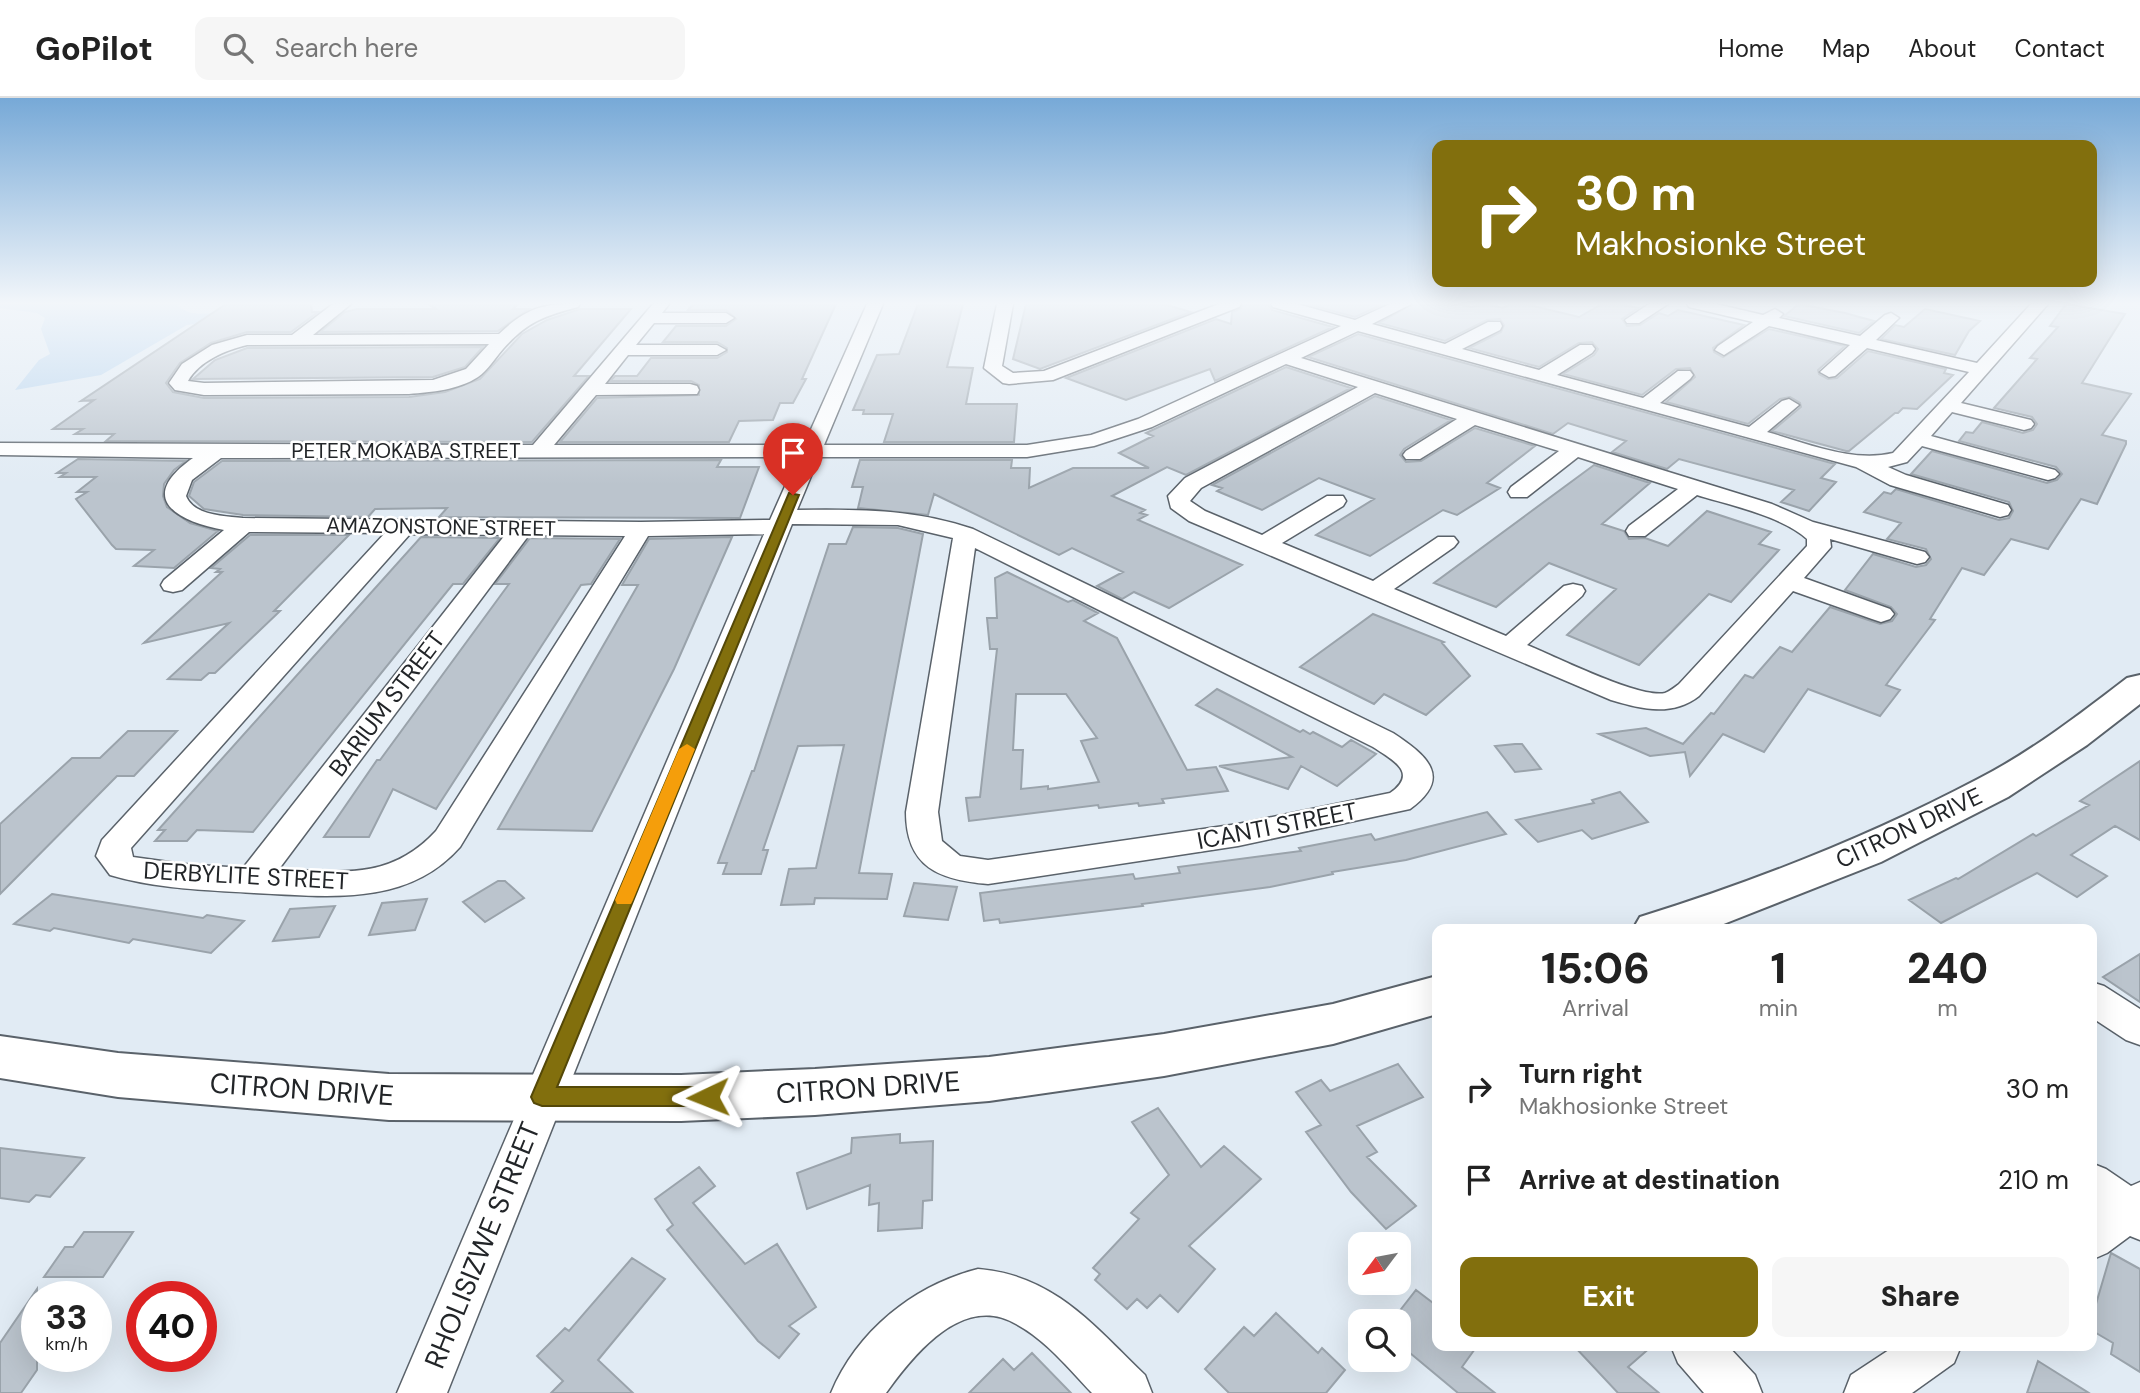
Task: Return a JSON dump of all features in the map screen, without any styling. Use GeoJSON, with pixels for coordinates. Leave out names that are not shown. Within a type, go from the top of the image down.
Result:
{"type":"FeatureCollection","features":[{"type":"Feature","properties":{"kind":"street"},"geometry":{"type":"LineString","coordinates":[[196,364],[182,375],[178,383],[182,386],[204,388],[423,387],[451,382],[471,373],[479,364]]}},
{"type":"Feature","properties":{"kind":"street"},"geometry":{"type":"LineString","coordinates":[[540,450],[611,364]]}},
{"type":"Feature","properties":{"kind":"street","name":"RHOLISIZWE STREET"},"geometry":{"type":"LineString","coordinates":[[422,1393],[542,1097],[849,364]]}},
{"type":"Feature","properties":{"kind":"street"},"geometry":{"type":"LineString","coordinates":[[994,364],[993,368],[1002,376],[1022,379],[1058,373],[1080,364]]}},
{"type":"Feature","properties":{"kind":"street","name":"PETER MOKABA STREET"},"geometry":{"type":"LineString","coordinates":[[0,449],[216,452],[1027,451],[1094,440],[1145,423],[1270,364]]}},
{"type":"Feature","properties":{"kind":"street"},"geometry":{"type":"LineString","coordinates":[[1305,364],[1764,509],[1808,528],[1828,531],[1916,556]]}},
{"type":"Feature","properties":{"kind":"street"},"geometry":{"type":"LineString","coordinates":[[1498,364],[1864,463],[1898,480],[2000,510]]}},
{"type":"Feature","properties":{"kind":"street"},"geometry":{"type":"LineString","coordinates":[[1542,376],[1561,364]]}},
{"type":"Feature","properties":{"kind":"street"},"geometry":{"type":"LineString","coordinates":[[1829,372],[1838,364]]}},
{"type":"Feature","properties":{"kind":"street"},"geometry":{"type":"LineString","coordinates":[[1960,364],[1980,369]]}},
{"type":"Feature","properties":{"kind":"street"},"geometry":{"type":"LineString","coordinates":[[1864,463],[1891,462],[1900,458],[1984,364]]}},
{"type":"Feature","properties":{"kind":"street"},"geometry":{"type":"LineString","coordinates":[[1646,405],[1684,375]]}},
{"type":"Feature","properties":{"kind":"street"},"geometry":{"type":"LineString","coordinates":[[1374,386],[1193,483],[1179,496],[1179,503],[1185,510],[1642,701],[1674,701],[1689,690],[1819,547],[1818,537],[1808,528]]}},
{"type":"Feature","properties":{"kind":"street"},"geometry":{"type":"LineString","coordinates":[[591,389],[690,390]]}},
{"type":"Feature","properties":{"kind":"street"},"geometry":{"type":"LineString","coordinates":[[1752,434],[1789,405]]}},
{"type":"Feature","properties":{"kind":"street"},"geometry":{"type":"LineString","coordinates":[[1947,405],[2024,425]]}},
{"type":"Feature","properties":{"kind":"street"},"geometry":{"type":"LineString","coordinates":[[1413,455],[1474,417]]}},
{"type":"Feature","properties":{"kind":"street"},"geometry":{"type":"LineString","coordinates":[[1918,439],[2048,474]]}},
{"type":"Feature","properties":{"kind":"street"},"geometry":{"type":"LineString","coordinates":[[1519,492],[1575,449]]}},
{"type":"Feature","properties":{"kind":"street","name":"AMAZONSTONE STREET"},"geometry":{"type":"LineString","coordinates":[[216,452],[185,475],[177,485],[175,497],[181,508],[194,516],[243,524],[641,529],[781,522]]}},
{"type":"Feature","properties":{"kind":"street"},"geometry":{"type":"LineString","coordinates":[[1637,531],[1694,487]]}},
{"type":"Feature","properties":{"kind":"street"},"geometry":{"type":"LineString","coordinates":[[1265,544],[1335,501]]}},
{"type":"Feature","properties":{"kind":"street","name":"ICANTI STREET"},"geometry":{"type":"LineString","coordinates":[[781,522],[902,517],[922,519],[965,534],[1383,740],[1413,762],[1420,777],[1418,787],[1399,802],[1238,835],[988,872],[964,871],[940,861],[925,846],[921,828],[922,812],[965,534]]}},
{"type":"Feature","properties":{"kind":"street"},"geometry":{"type":"LineString","coordinates":[[173,585],[243,524]]}},
{"type":"Feature","properties":{"kind":"street","name":"DERBYLITE STREET"},"geometry":{"type":"LineString","coordinates":[[404,526],[114,848],[113,856],[116,862],[122,867],[135,870],[252,880],[363,883],[415,867],[437,853],[641,529]]}},
{"type":"Feature","properties":{"kind":"street","name":"BARIUM STREET"},"geometry":{"type":"LineString","coordinates":[[252,880],[522,528]]}},
{"type":"Feature","properties":{"kind":"street"},"geometry":{"type":"LineString","coordinates":[[1375,591],[1446,542]]}},
{"type":"Feature","properties":{"kind":"street"},"geometry":{"type":"LineString","coordinates":[[1788,581],[1881,614]]}},
{"type":"Feature","properties":{"kind":"street"},"geometry":{"type":"LineString","coordinates":[[1509,647],[1573,591]]}},
{"type":"Feature","properties":{"kind":"street","name":"CITRON DRIVE"},"geometry":{"type":"LineString","coordinates":[[1672,924],[1866,851],[1994,788],[2074,737],[2140,686]]}},
{"type":"Feature","properties":{"kind":"street","name":"CITRON DRIVE"},"geometry":{"type":"LineString","coordinates":[[0,1057],[118,1075],[389,1097],[681,1098],[815,1092],[989,1079],[1164,1055],[1307,1028],[1432,996]]}},
{"type":"Feature","properties":{"kind":"street"},"geometry":{"type":"LineString","coordinates":[[2097,1001],[2140,1029]]}},
{"type":"Feature","properties":{"kind":"street"},"geometry":{"type":"LineString","coordinates":[[2097,1187],[2136,1211],[2097,1234]]}},
{"type":"Feature","properties":{"kind":"street"},"geometry":{"type":"LineString","coordinates":[[856,1393],[879,1361],[907,1330],[936,1306],[972,1291],[1000,1293],[1033,1306],[1127,1393]]}},
{"type":"Feature","properties":{"kind":"street"},"geometry":{"type":"LineString","coordinates":[[1699,1351],[1737,1393]]}},
{"type":"Feature","properties":{"kind":"street"},"geometry":{"type":"LineString","coordinates":[[1869,1393],[1930,1351]]}},
{"type":"Feature","properties":{"kind":"shaded area"},"geometry":{"type":"Polygon","coordinates":[[[35,364],[119,364],[101,375],[15,390],[35,364]]]}},
{"type":"Feature","properties":{"kind":"building"},"geometry":{"type":"Polygon","coordinates":[[[136,364],[179,364],[166,383],[173,392],[204,398],[409,397],[445,392],[480,379],[494,364],[584,364],[574,376],[589,376],[532,442],[106,441],[114,434],[75,434],[83,429],[53,429],[94,400],[81,401],[136,364]]]}},
{"type":"Feature","properties":{"kind":"building"},"geometry":{"type":"Polygon","coordinates":[[[210,364],[467,364],[433,377],[193,379],[210,364]]]}},
{"type":"Feature","properties":{"kind":"building"},"geometry":{"type":"Polygon","coordinates":[[[646,364],[809,364],[802,379],[806,379],[793,403],[780,403],[773,420],[739,421],[729,442],[560,442],[597,398],[699,395],[699,385],[691,381],[610,381],[615,376],[637,376],[646,364]]]}},
{"type":"Feature","properties":{"kind":"building"},"geometry":{"type":"Polygon","coordinates":[[[873,364],[948,364],[947,367],[973,368],[966,404],[1017,404],[1014,442],[884,442],[893,414],[863,414],[864,410],[853,410],[873,364]]]}},
{"type":"Feature","properties":{"kind":"building"},"geometry":{"type":"Polygon","coordinates":[[[1028,364],[1052,364],[1040,369],[1028,364]]]}},
{"type":"Feature","properties":{"kind":"building"},"geometry":{"type":"Polygon","coordinates":[[[1100,364],[1251,364],[1215,381],[1210,369],[1126,400],[1066,378],[1100,364]]]}},
{"type":"Feature","properties":{"kind":"building"},"geometry":{"type":"Polygon","coordinates":[[[1332,364],[1470,364],[1835,464],[1821,478],[1836,482],[1809,511],[1781,502],[1794,490],[1679,459],[1667,469],[1612,452],[1626,441],[1568,423],[1553,434],[1332,364]]]}},
{"type":"Feature","properties":{"kind":"building"},"geometry":{"type":"Polygon","coordinates":[[[1579,364],[1824,364],[1818,370],[1819,374],[1828,379],[1837,378],[1853,364],[1926,364],[1946,369],[1944,373],[1953,375],[1917,409],[1903,408],[1846,451],[1772,431],[1801,407],[1800,403],[1790,397],[1780,399],[1748,424],[1666,402],[1695,377],[1690,368],[1676,369],[1642,395],[1563,374],[1579,364]]]}},
{"type":"Feature","properties":{"kind":"building"},"geometry":{"type":"Polygon","coordinates":[[[2032,364],[2094,364],[2082,383],[2131,394],[2102,435],[2126,441],[2126,444],[2097,504],[2081,499],[2048,549],[2011,539],[1984,575],[1962,568],[1930,619],[1935,620],[1886,685],[1900,690],[1880,716],[1808,689],[1764,752],[1723,734],[1690,776],[1685,752],[1650,756],[1599,734],[1646,728],[1683,744],[1711,713],[1714,714],[1745,675],[1753,678],[1780,647],[1792,652],[1830,607],[1880,624],[1892,621],[1897,614],[1891,607],[1845,590],[1873,554],[1916,567],[1926,565],[1931,559],[1926,549],[1887,539],[1901,523],[1864,512],[1884,492],[1891,494],[1896,489],[1999,520],[2009,518],[2013,511],[2009,502],[1911,474],[1932,451],[2047,483],[2057,480],[2062,474],[2056,467],[1959,441],[1966,432],[1973,433],[1982,422],[2023,433],[2033,430],[2037,424],[2032,417],[1994,408],[2032,364]]]}},
{"type":"Feature","properties":{"kind":"building"},"geometry":{"type":"Polygon","coordinates":[[[1286,367],[1351,388],[1186,475],[1167,467],[1112,496],[1145,510],[1140,513],[1147,515],[1138,520],[1242,565],[1169,608],[1134,592],[1122,599],[1097,586],[1123,572],[1072,548],[1059,555],[934,494],[928,515],[858,508],[863,487],[852,487],[860,460],[1012,460],[1011,468],[1030,468],[1029,488],[1073,468],[1149,468],[1119,453],[1153,436],[1146,433],[1286,367]]]}},
{"type":"Feature","properties":{"kind":"building"},"geometry":{"type":"Polygon","coordinates":[[[1375,396],[1451,420],[1404,449],[1400,455],[1406,462],[1421,461],[1475,428],[1535,446],[1487,483],[1500,488],[1457,515],[1443,510],[1370,556],[1316,535],[1374,499],[1319,478],[1262,510],[1217,491],[1222,488],[1212,485],[1375,396]]]}},
{"type":"Feature","properties":{"kind":"building"},"geometry":{"type":"Polygon","coordinates":[[[78,459],[186,461],[174,470],[164,484],[163,496],[167,507],[190,523],[218,531],[174,568],[134,566],[154,550],[116,549],[112,545],[76,499],[87,492],[77,492],[96,477],[60,477],[66,473],[57,473],[78,459]]]}},
{"type":"Feature","properties":{"kind":"building"},"geometry":{"type":"Polygon","coordinates":[[[721,460],[717,467],[759,467],[740,518],[439,517],[447,508],[375,509],[368,517],[243,515],[204,509],[189,496],[194,482],[222,461],[721,460]]]}},
{"type":"Feature","properties":{"kind":"building"},"geometry":{"type":"Polygon","coordinates":[[[1594,465],[1650,483],[1602,524],[1624,531],[1629,539],[1645,538],[1668,546],[1707,511],[1771,532],[1759,544],[1779,550],[1731,602],[1709,594],[1639,665],[1567,635],[1616,589],[1549,563],[1496,607],[1434,583],[1594,465]]]}},
{"type":"Feature","properties":{"kind":"building"},"geometry":{"type":"Polygon","coordinates":[[[853,527],[898,528],[923,534],[859,873],[892,874],[887,899],[815,898],[814,904],[781,905],[789,869],[816,868],[844,745],[798,746],[763,850],[768,850],[761,874],[723,874],[727,863],[718,863],[754,771],[829,544],[846,544],[853,527]]]}},
{"type":"Feature","properties":{"kind":"building"},"geometry":{"type":"Polygon","coordinates":[[[250,535],[349,535],[274,611],[280,611],[215,673],[209,673],[201,680],[168,679],[229,623],[144,643],[222,572],[216,572],[220,569],[211,568],[250,535]]]}},
{"type":"Feature","properties":{"kind":"building"},"geometry":{"type":"Polygon","coordinates":[[[421,537],[500,538],[463,584],[453,584],[253,832],[197,830],[187,841],[155,841],[165,830],[158,830],[421,537]]]}},
{"type":"Feature","properties":{"kind":"building"},"geometry":{"type":"Polygon","coordinates":[[[732,537],[674,669],[592,831],[498,829],[638,585],[622,585],[649,539],[732,537]]]}},
{"type":"Feature","properties":{"kind":"building"},"geometry":{"type":"Polygon","coordinates":[[[530,538],[620,539],[591,584],[581,585],[436,809],[393,789],[369,837],[324,837],[377,760],[380,760],[509,584],[495,584],[530,538]]]}},
{"type":"Feature","properties":{"kind":"building"},"geometry":{"type":"Polygon","coordinates":[[[1007,572],[1068,602],[1073,600],[1098,613],[1084,621],[1117,638],[1187,770],[1216,767],[1228,791],[1162,799],[1164,803],[1139,806],[1138,803],[1099,808],[1098,805],[969,821],[966,798],[980,797],[997,649],[990,649],[987,618],[997,618],[995,578],[1007,572]],[[1016,694],[1013,750],[1023,750],[1021,789],[1048,786],[1048,789],[1099,782],[1081,741],[1097,738],[1066,694],[1016,694]]]}},
{"type":"Feature","properties":{"kind":"building"},"geometry":{"type":"Polygon","coordinates":[[[1373,614],[1444,642],[1442,643],[1470,676],[1426,715],[1384,694],[1374,704],[1300,667],[1373,614]]]}},
{"type":"Feature","properties":{"kind":"building"},"geometry":{"type":"Polygon","coordinates":[[[1217,689],[1300,732],[1313,732],[1342,747],[1351,740],[1376,754],[1337,786],[1301,766],[1288,789],[1219,766],[1292,757],[1196,705],[1217,689]]]}},
{"type":"Feature","properties":{"kind":"building"},"geometry":{"type":"Polygon","coordinates":[[[128,731],[177,731],[134,776],[117,776],[0,894],[0,824],[72,758],[100,758],[128,731]]]}},
{"type":"Feature","properties":{"kind":"building"},"geometry":{"type":"Polygon","coordinates":[[[1522,744],[1541,769],[1515,772],[1495,746],[1522,744]]]}},
{"type":"Feature","properties":{"kind":"building"},"geometry":{"type":"Polygon","coordinates":[[[2140,761],[2140,840],[2115,826],[2071,855],[2107,876],[2077,897],[2037,873],[1941,923],[1909,900],[1958,879],[2033,834],[2036,836],[2089,805],[2080,801],[2140,761]]]}},
{"type":"Feature","properties":{"kind":"building"},"geometry":{"type":"Polygon","coordinates":[[[1620,792],[1648,822],[1592,839],[1582,830],[1538,842],[1516,820],[1594,803],[1592,800],[1620,792]]]}},
{"type":"Feature","properties":{"kind":"building"},"geometry":{"type":"Polygon","coordinates":[[[1487,812],[1506,834],[1406,860],[1332,872],[1333,874],[1270,887],[1142,904],[1143,906],[1000,923],[999,919],[984,921],[980,893],[1133,874],[1135,879],[1180,873],[1178,867],[1301,851],[1299,848],[1371,834],[1375,840],[1487,812]]]}},
{"type":"Feature","properties":{"kind":"building"},"geometry":{"type":"Polygon","coordinates":[[[498,881],[505,881],[524,898],[485,922],[463,902],[498,881]]]}},
{"type":"Feature","properties":{"kind":"building"},"geometry":{"type":"Polygon","coordinates":[[[914,883],[957,887],[948,920],[904,916],[914,883]]]}},
{"type":"Feature","properties":{"kind":"building"},"geometry":{"type":"Polygon","coordinates":[[[52,894],[203,918],[207,915],[244,921],[211,953],[133,939],[129,943],[54,928],[50,931],[14,924],[52,894]]]}},
{"type":"Feature","properties":{"kind":"building"},"geometry":{"type":"Polygon","coordinates":[[[427,899],[415,930],[369,935],[382,903],[427,899]]]}},
{"type":"Feature","properties":{"kind":"building"},"geometry":{"type":"Polygon","coordinates":[[[335,906],[319,937],[273,941],[290,909],[335,906]]]}},
{"type":"Feature","properties":{"kind":"building"},"geometry":{"type":"Polygon","coordinates":[[[2140,954],[2140,1002],[2103,977],[2140,954]]]}},
{"type":"Feature","properties":{"kind":"building"},"geometry":{"type":"Polygon","coordinates":[[[1398,1064],[1423,1097],[1357,1126],[1377,1152],[1367,1157],[1416,1206],[1386,1229],[1351,1192],[1306,1132],[1321,1125],[1296,1092],[1321,1080],[1330,1091],[1398,1064]]]}},
{"type":"Feature","properties":{"kind":"building"},"geometry":{"type":"Polygon","coordinates":[[[1158,1108],[1201,1167],[1224,1146],[1261,1179],[1189,1246],[1215,1269],[1178,1312],[1160,1295],[1147,1308],[1137,1299],[1127,1309],[1095,1280],[1100,1274],[1093,1268],[1139,1219],[1131,1213],[1169,1175],[1132,1122],[1158,1108]]]}},
{"type":"Feature","properties":{"kind":"building"},"geometry":{"type":"Polygon","coordinates":[[[900,1134],[900,1143],[933,1141],[932,1200],[923,1201],[922,1228],[878,1231],[879,1203],[869,1205],[870,1185],[807,1209],[797,1173],[851,1153],[852,1138],[900,1134]]]}},
{"type":"Feature","properties":{"kind":"building"},"geometry":{"type":"Polygon","coordinates":[[[0,1148],[84,1158],[50,1197],[36,1195],[29,1202],[0,1198],[0,1148]]]}},
{"type":"Feature","properties":{"kind":"building"},"geometry":{"type":"Polygon","coordinates":[[[699,1167],[715,1186],[693,1203],[745,1264],[777,1244],[816,1307],[789,1326],[799,1334],[779,1358],[758,1341],[667,1230],[673,1225],[655,1199],[699,1167]]]}},
{"type":"Feature","properties":{"kind":"building"},"geometry":{"type":"Polygon","coordinates":[[[84,1232],[133,1232],[103,1277],[44,1277],[65,1247],[73,1247],[84,1232]]]}},
{"type":"Feature","properties":{"kind":"building"},"geometry":{"type":"Polygon","coordinates":[[[2111,1253],[2140,1269],[2140,1372],[2111,1354],[2113,1343],[2097,1334],[2097,1301],[2111,1253]]]}},
{"type":"Feature","properties":{"kind":"building"},"geometry":{"type":"Polygon","coordinates":[[[632,1258],[665,1279],[598,1360],[633,1393],[551,1393],[563,1381],[537,1356],[565,1328],[569,1331],[632,1258]]]}},
{"type":"Feature","properties":{"kind":"building"},"geometry":{"type":"Polygon","coordinates":[[[1416,1290],[1432,1302],[1432,1351],[1473,1351],[1462,1367],[1495,1393],[1458,1393],[1411,1354],[1411,1309],[1401,1309],[1416,1290]]]}},
{"type":"Feature","properties":{"kind":"building"},"geometry":{"type":"Polygon","coordinates":[[[21,1312],[21,1372],[36,1372],[21,1393],[0,1393],[0,1343],[21,1312]]]}},
{"type":"Feature","properties":{"kind":"building"},"geometry":{"type":"Polygon","coordinates":[[[1276,1313],[1318,1353],[1322,1348],[1345,1370],[1326,1393],[1229,1393],[1205,1369],[1244,1327],[1254,1336],[1276,1313]]]}},
{"type":"Feature","properties":{"kind":"building"},"geometry":{"type":"Polygon","coordinates":[[[1579,1351],[1646,1351],[1628,1367],[1659,1393],[1618,1393],[1579,1351]]]}},
{"type":"Feature","properties":{"kind":"building"},"geometry":{"type":"Polygon","coordinates":[[[1032,1353],[1071,1393],[969,1393],[1003,1359],[1014,1370],[1032,1353]]]}},
{"type":"Feature","properties":{"kind":"building"},"geometry":{"type":"Polygon","coordinates":[[[2038,1361],[2089,1393],[2027,1393],[2038,1361]]]}},
{"type":"Feature","properties":{"kind":"slow traffic"},"geometry":{"type":"LineString","coordinates":[[624,900],[687,749]]}},
{"type":"Feature","properties":{"kind":"route"},"geometry":{"type":"LineString","coordinates":[[708,1097],[542,1097],[793,495]]}}]}
